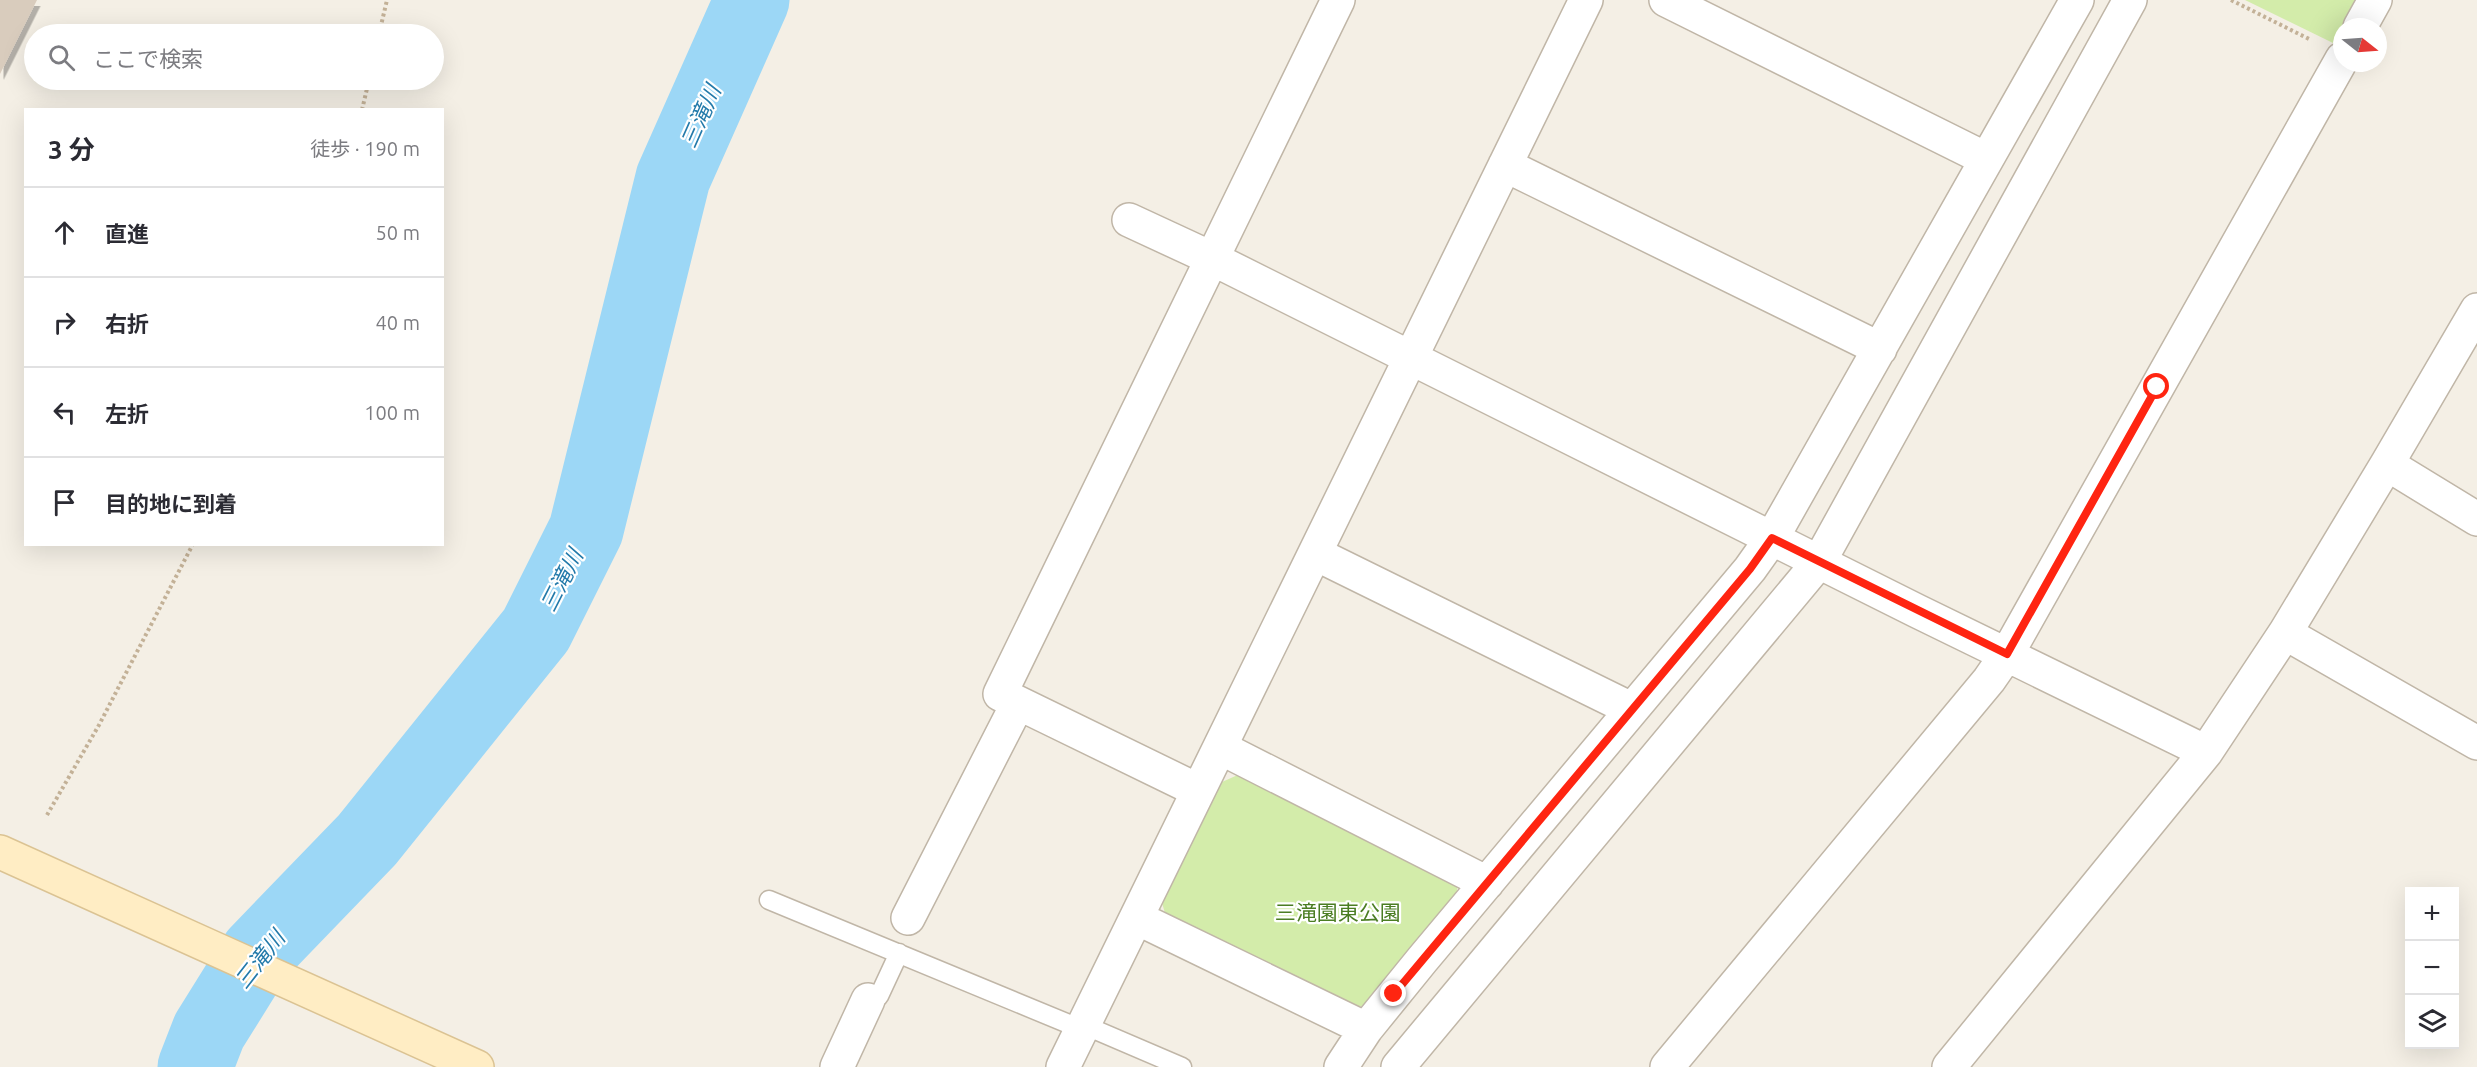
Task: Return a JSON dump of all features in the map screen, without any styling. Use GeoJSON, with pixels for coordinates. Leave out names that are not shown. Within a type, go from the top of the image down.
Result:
{"type":"FeatureCollection","features":[{"type":"Feature","properties":{"kind":"street"},"geometry":{"type":"LineString","coordinates":[[1197,790],[1000,694],[1210,258],[1338,0]]}},
{"type":"Feature","properties":{"kind":"street"},"geometry":{"type":"LineString","coordinates":[[1063,1067],[1586,0]]}},
{"type":"Feature","properties":{"kind":"street"},"geometry":{"type":"LineString","coordinates":[[1666,0],[1986,159]]}},
{"type":"Feature","properties":{"kind":"street"},"geometry":{"type":"LineString","coordinates":[[1341,1067],[1366,1029],[1750,569],[1772,538],[2077,0]]}},
{"type":"Feature","properties":{"kind":"street"},"geometry":{"type":"LineString","coordinates":[[1398,1067],[1819,562],[2130,0]]}},
{"type":"Feature","properties":{"kind":"street"},"geometry":{"type":"LineString","coordinates":[[2365,18],[2375,0]]}},
{"type":"Feature","properties":{"kind":"street"},"geometry":{"type":"LineString","coordinates":[[1667,1067],[1989,680],[2007,654],[2335,72]]}},
{"type":"Feature","properties":{"kind":"street"},"geometry":{"type":"LineString","coordinates":[[1505,165],[1880,349]]}},
{"type":"Feature","properties":{"kind":"street"},"geometry":{"type":"LineString","coordinates":[[1129,220],[1210,258],[2206,752]]}},
{"type":"Feature","properties":{"kind":"street"},"geometry":{"type":"LineString","coordinates":[[1949,1067],[2206,752],[2284,633],[2387,464],[2477,309]]}},
{"type":"Feature","properties":{"kind":"street"},"geometry":{"type":"LineString","coordinates":[[2387,464],[2477,519]]}},
{"type":"Feature","properties":{"kind":"street"},"geometry":{"type":"LineString","coordinates":[[1316,554],[1631,710]]}},
{"type":"Feature","properties":{"kind":"street"},"geometry":{"type":"LineString","coordinates":[[2284,633],[2477,743]]}},
{"type":"Feature","properties":{"kind":"street"},"geometry":{"type":"LineString","coordinates":[[908,918],[1018,703]]}},
{"type":"Feature","properties":{"kind":"street"},"geometry":{"type":"LineString","coordinates":[[1221,748],[1487,883]]}},
{"type":"Feature","properties":{"kind":"street"},"geometry":{"type":"LineString","coordinates":[[7,855],[477,1067]]}},
{"type":"Feature","properties":{"kind":"street"},"geometry":{"type":"LineString","coordinates":[[1137,918],[1366,1029]]}},
{"type":"Feature","properties":{"kind":"street"},"geometry":{"type":"LineString","coordinates":[[837,1067],[868,1000]]}},
{"type":"Feature","properties":{"kind":"lane"},"geometry":{"type":"LineString","coordinates":[[769,900],[1182,1067]]}},
{"type":"Feature","properties":{"kind":"lane"},"geometry":{"type":"LineString","coordinates":[[868,1000],[879,996],[899,953]]}},
{"type":"Feature","properties":{"kind":"path"},"geometry":{"type":"LineString","coordinates":[[381,24],[387,0]]}},
{"type":"Feature","properties":{"kind":"path"},"geometry":{"type":"LineString","coordinates":[[2231,0],[2312,40]]}},
{"type":"Feature","properties":{"kind":"path"},"geometry":{"type":"LineString","coordinates":[[362,108],[367,90]]}},
{"type":"Feature","properties":{"kind":"path"},"geometry":{"type":"LineString","coordinates":[[47,815],[99,725],[193,546]]}},
{"type":"Feature","properties":{"kind":"green space"},"geometry":{"type":"Polygon","coordinates":[[[2245,0],[2358,0],[2348,18],[2333,18],[2333,43],[2245,0]]]}},
{"type":"Feature","properties":{"kind":"green space","name":"三滝園東公園"},"geometry":{"type":"Polygon","coordinates":[[[1240,774],[1458,883],[1456,897],[1368,1003],[1353,1010],[1220,939],[1167,920],[1160,896],[1222,782],[1240,774]]]}},
{"type":"Feature","properties":{"kind":"building"},"geometry":{"type":"Polygon","coordinates":[[[0,0],[37,0],[24,24],[0,74],[0,0]]]}},
{"type":"Feature","properties":{"kind":"waterway","name":"三滝川"},"geometry":{"type":"LineString","coordinates":[[195,1067],[209,1031],[257,954],[367,840],[536,630],[586,530],[673,178],[752,0]]}},
{"type":"Feature","properties":{"kind":"route"},"geometry":{"type":"LineString","coordinates":[[1394,994],[1750,569],[1772,538],[2007,654],[2157,387]]}}]}
